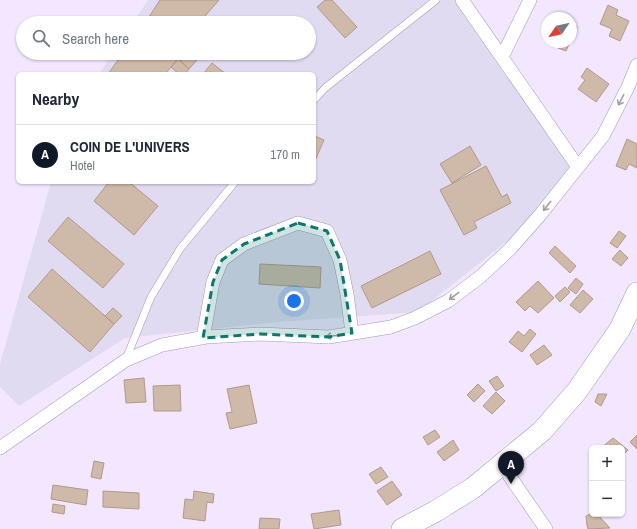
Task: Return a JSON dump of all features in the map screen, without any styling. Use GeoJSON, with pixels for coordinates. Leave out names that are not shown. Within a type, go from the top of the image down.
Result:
{"type":"FeatureCollection","features":[{"type":"Feature","properties":{"kind":"main road"},"geometry":{"type":"LineString","coordinates":[[402,529],[474,488],[542,431],[577,391],[620,329],[637,293]]}},
{"type":"Feature","properties":{"kind":"street"},"geometry":{"type":"LineString","coordinates":[[462,0],[578,166]]}},
{"type":"Feature","properties":{"kind":"street"},"geometry":{"type":"LineString","coordinates":[[502,57],[530,0]]}},
{"type":"Feature","properties":{"kind":"street"},"geometry":{"type":"LineString","coordinates":[[0,448],[126,360],[162,345],[202,338],[260,334],[329,337],[390,327],[415,318],[448,300],[480,277],[510,249],[540,215],[603,136],[628,87],[637,65]]}},
{"type":"Feature","properties":{"kind":"street"},"geometry":{"type":"LineString","coordinates":[[202,338],[213,282],[222,260],[244,244],[298,223],[327,230],[340,260],[347,294],[352,333]]}},
{"type":"Feature","properties":{"kind":"street"},"geometry":{"type":"LineString","coordinates":[[502,466],[546,529]]}},
{"type":"Feature","properties":{"kind":"lane"},"geometry":{"type":"LineString","coordinates":[[316,98],[325,88],[436,0]]}},
{"type":"Feature","properties":{"kind":"lane"},"geometry":{"type":"LineString","coordinates":[[126,360],[151,297],[180,249],[233,184]]}},
{"type":"Feature","properties":{"kind":"highlighted area"},"geometry":{"type":"Polygon","coordinates":[[[298,223],[327,231],[340,260],[352,333],[329,337],[260,334],[203,338],[213,282],[222,260],[244,244],[298,223]]]}},
{"type":"Feature","properties":{"kind":"shaded area"},"geometry":{"type":"Polygon","coordinates":[[[148,0],[459,0],[572,168],[521,230],[418,312],[278,322],[125,338],[19,406],[0,387],[0,364],[50,184],[316,184],[316,72],[100,72],[108,60],[316,60],[316,16],[138,16],[148,0]]]}},
{"type":"Feature","properties":{"kind":"building"},"geometry":{"type":"Polygon","coordinates":[[[160,0],[219,0],[205,16],[150,16],[160,0]]]}},
{"type":"Feature","properties":{"kind":"building"},"geometry":{"type":"Polygon","coordinates":[[[325,0],[332,0],[357,27],[345,38],[317,7],[325,0]]]}},
{"type":"Feature","properties":{"kind":"building"},"geometry":{"type":"Polygon","coordinates":[[[608,5],[618,10],[616,15],[629,21],[620,41],[609,36],[612,29],[600,24],[608,5]]]}},
{"type":"Feature","properties":{"kind":"building"},"geometry":{"type":"Polygon","coordinates":[[[558,48],[567,48],[566,51],[558,48]]]}},
{"type":"Feature","properties":{"kind":"building"},"geometry":{"type":"Polygon","coordinates":[[[118,60],[177,60],[167,72],[109,72],[118,60]]]}},
{"type":"Feature","properties":{"kind":"building"},"geometry":{"type":"Polygon","coordinates":[[[177,60],[179,60],[189,69],[187,72],[177,72],[171,67],[177,60]]]}},
{"type":"Feature","properties":{"kind":"building"},"geometry":{"type":"Polygon","coordinates":[[[180,60],[197,60],[189,69],[180,60]]]}},
{"type":"Feature","properties":{"kind":"building"},"geometry":{"type":"Polygon","coordinates":[[[212,63],[223,72],[205,72],[212,63]]]}},
{"type":"Feature","properties":{"kind":"building"},"geometry":{"type":"Polygon","coordinates":[[[587,68],[609,84],[596,102],[578,89],[585,80],[581,77],[587,68]]]}},
{"type":"Feature","properties":{"kind":"building"},"geometry":{"type":"Polygon","coordinates":[[[316,136],[324,140],[316,158],[316,136]]]}},
{"type":"Feature","properties":{"kind":"building"},"geometry":{"type":"Polygon","coordinates":[[[627,139],[637,144],[637,168],[629,164],[626,170],[616,166],[627,139]]]}},
{"type":"Feature","properties":{"kind":"building"},"geometry":{"type":"Polygon","coordinates":[[[470,146],[481,165],[452,183],[440,164],[470,146]]]}},
{"type":"Feature","properties":{"kind":"building"},"geometry":{"type":"Polygon","coordinates":[[[486,166],[502,197],[507,194],[511,203],[474,222],[477,228],[464,235],[440,190],[486,166]]]}},
{"type":"Feature","properties":{"kind":"building"},"geometry":{"type":"Polygon","coordinates":[[[107,184],[131,184],[158,206],[134,235],[94,201],[107,184]]]}},
{"type":"Feature","properties":{"kind":"building"},"geometry":{"type":"Polygon","coordinates":[[[68,217],[124,264],[103,288],[48,241],[68,217]]]}},
{"type":"Feature","properties":{"kind":"building"},"geometry":{"type":"Polygon","coordinates":[[[619,231],[626,236],[617,248],[610,243],[619,231]]]}},
{"type":"Feature","properties":{"kind":"building"},"geometry":{"type":"Polygon","coordinates":[[[555,246],[576,266],[570,273],[549,253],[555,246]]]}},
{"type":"Feature","properties":{"kind":"building"},"geometry":{"type":"Polygon","coordinates":[[[620,250],[628,258],[621,266],[612,259],[620,250]]]}},
{"type":"Feature","properties":{"kind":"building"},"geometry":{"type":"Polygon","coordinates":[[[430,251],[441,274],[372,308],[361,286],[430,251]]]}},
{"type":"Feature","properties":{"kind":"building"},"geometry":{"type":"Polygon","coordinates":[[[260,264],[321,267],[320,288],[259,284],[260,264]]]}},
{"type":"Feature","properties":{"kind":"building"},"geometry":{"type":"Polygon","coordinates":[[[52,269],[114,324],[90,352],[28,297],[52,269]]]}},
{"type":"Feature","properties":{"kind":"building"},"geometry":{"type":"Polygon","coordinates":[[[576,278],[583,284],[576,294],[568,288],[576,278]]]}},
{"type":"Feature","properties":{"kind":"building"},"geometry":{"type":"Polygon","coordinates":[[[538,281],[554,298],[538,313],[530,306],[525,311],[516,302],[538,281]]]}},
{"type":"Feature","properties":{"kind":"building"},"geometry":{"type":"Polygon","coordinates":[[[565,287],[570,292],[560,302],[555,296],[565,287]]]}},
{"type":"Feature","properties":{"kind":"building"},"geometry":{"type":"Polygon","coordinates":[[[583,290],[593,299],[580,313],[570,305],[583,290]]]}},
{"type":"Feature","properties":{"kind":"building"},"geometry":{"type":"Polygon","coordinates":[[[113,308],[122,316],[114,324],[105,316],[113,308]]]}},
{"type":"Feature","properties":{"kind":"building"},"geometry":{"type":"Polygon","coordinates":[[[530,329],[536,334],[522,352],[509,342],[518,331],[524,336],[530,329]]]}},
{"type":"Feature","properties":{"kind":"building"},"geometry":{"type":"Polygon","coordinates":[[[544,345],[552,355],[537,365],[530,355],[544,345]]]}},
{"type":"Feature","properties":{"kind":"building"},"geometry":{"type":"Polygon","coordinates":[[[497,376],[504,386],[496,391],[489,381],[497,376]]]}},
{"type":"Feature","properties":{"kind":"building"},"geometry":{"type":"Polygon","coordinates":[[[144,378],[146,402],[126,403],[124,380],[144,378]]]}},
{"type":"Feature","properties":{"kind":"building"},"geometry":{"type":"Polygon","coordinates":[[[478,384],[485,391],[474,402],[467,395],[478,384]]]}},
{"type":"Feature","properties":{"kind":"building"},"geometry":{"type":"Polygon","coordinates":[[[180,385],[181,411],[154,411],[153,386],[180,385]]]}},
{"type":"Feature","properties":{"kind":"building"},"geometry":{"type":"Polygon","coordinates":[[[249,385],[257,423],[230,429],[226,413],[232,412],[227,389],[249,385]]]}},
{"type":"Feature","properties":{"kind":"building"},"geometry":{"type":"Polygon","coordinates":[[[496,392],[505,401],[492,414],[483,406],[496,392]]]}},
{"type":"Feature","properties":{"kind":"building"},"geometry":{"type":"Polygon","coordinates":[[[598,394],[607,394],[601,406],[595,402],[598,394]]]}},
{"type":"Feature","properties":{"kind":"building"},"geometry":{"type":"Polygon","coordinates":[[[435,430],[440,437],[428,445],[423,437],[435,430]]]}},
{"type":"Feature","properties":{"kind":"building"},"geometry":{"type":"Polygon","coordinates":[[[637,435],[637,449],[630,442],[637,435]]]}},
{"type":"Feature","properties":{"kind":"building"},"geometry":{"type":"Polygon","coordinates":[[[613,438],[622,445],[605,445],[613,438]]]}},
{"type":"Feature","properties":{"kind":"building"},"geometry":{"type":"Polygon","coordinates":[[[453,440],[459,450],[444,461],[437,452],[453,440]]]}},
{"type":"Feature","properties":{"kind":"building"},"geometry":{"type":"Polygon","coordinates":[[[94,461],[104,463],[101,479],[91,477],[94,461]]]}},
{"type":"Feature","properties":{"kind":"building"},"geometry":{"type":"Polygon","coordinates":[[[381,467],[388,477],[376,484],[369,474],[381,467]]]}},
{"type":"Feature","properties":{"kind":"building"},"geometry":{"type":"Polygon","coordinates":[[[392,481],[402,495],[387,505],[377,491],[392,481]]]}},
{"type":"Feature","properties":{"kind":"building"},"geometry":{"type":"Polygon","coordinates":[[[53,485],[88,490],[86,505],[51,499],[53,485]]]}},
{"type":"Feature","properties":{"kind":"building"},"geometry":{"type":"Polygon","coordinates":[[[103,491],[139,493],[139,509],[103,507],[103,491]]]}},
{"type":"Feature","properties":{"kind":"building"},"geometry":{"type":"Polygon","coordinates":[[[194,491],[214,494],[213,503],[207,502],[205,521],[183,518],[185,499],[193,500],[194,491]]]}},
{"type":"Feature","properties":{"kind":"building"},"geometry":{"type":"Polygon","coordinates":[[[53,504],[65,506],[64,514],[52,512],[53,504]]]}},
{"type":"Feature","properties":{"kind":"building"},"geometry":{"type":"Polygon","coordinates":[[[339,510],[341,525],[314,529],[311,514],[339,510]]]}},
{"type":"Feature","properties":{"kind":"building"},"geometry":{"type":"Polygon","coordinates":[[[589,514],[589,517],[600,517],[610,528],[588,529],[586,516],[589,514]]]}},
{"type":"Feature","properties":{"kind":"building"},"geometry":{"type":"Polygon","coordinates":[[[260,518],[280,519],[279,529],[259,529],[260,518]]]}},
{"type":"Feature","properties":{"kind":"place","name":"COIN DE L'UNIVERS"},"geometry":{"type":"Point","coordinates":[511,484]}}]}
